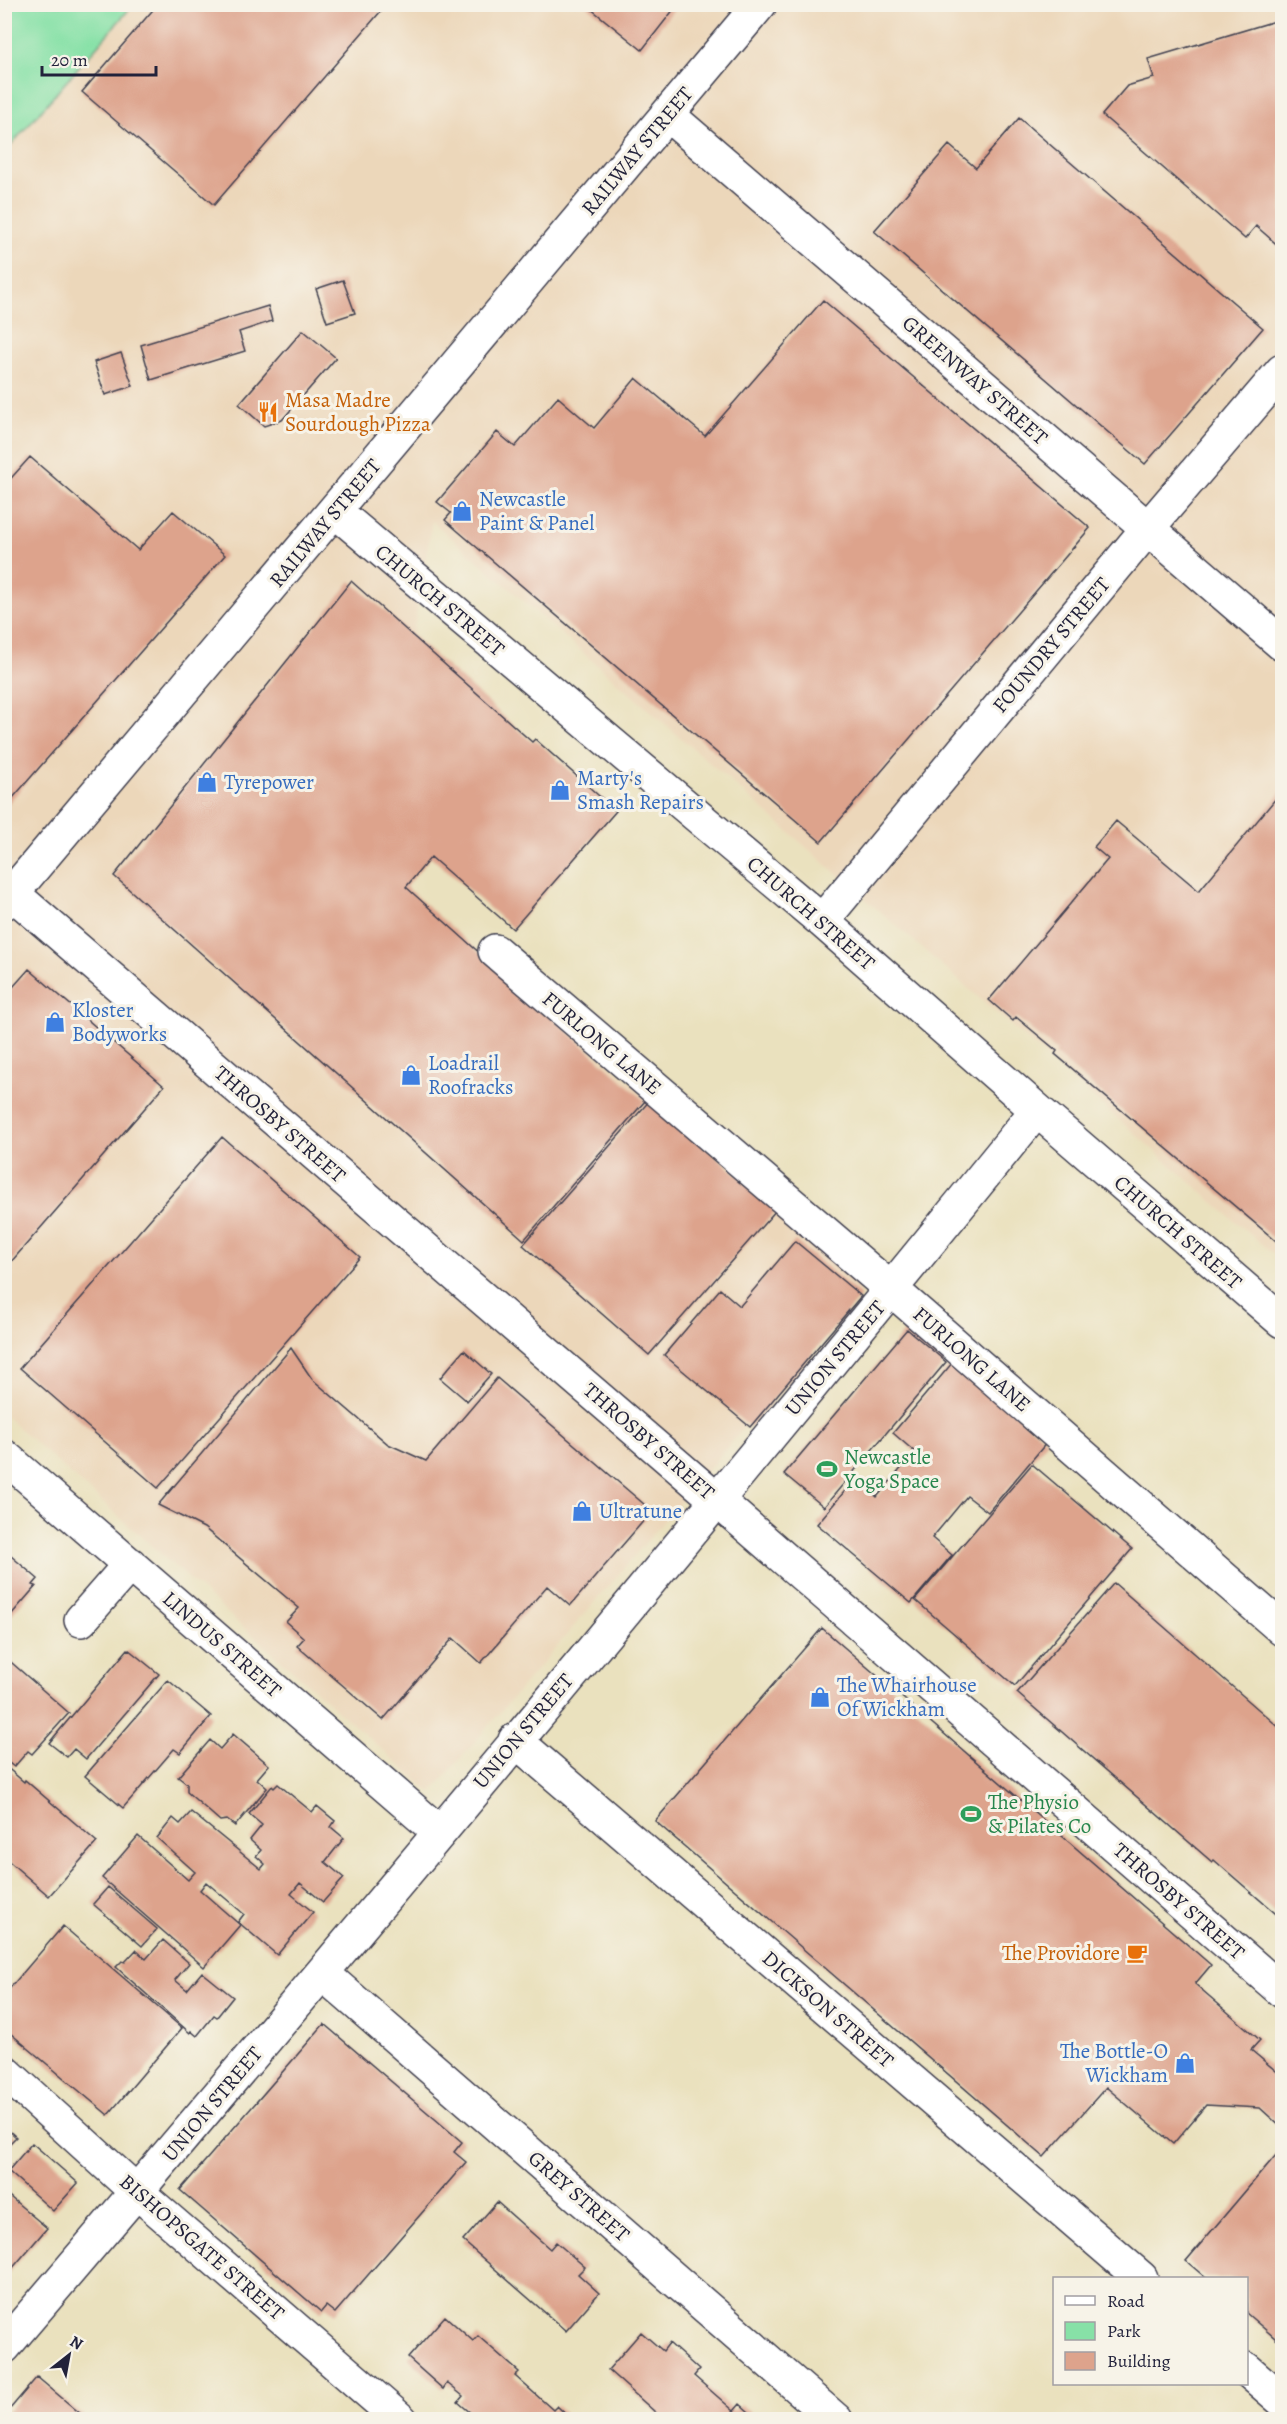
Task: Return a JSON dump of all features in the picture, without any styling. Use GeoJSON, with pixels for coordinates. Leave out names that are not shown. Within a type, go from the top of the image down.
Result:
{"type":"FeatureCollection","features":[{"type":"Feature","properties":{"kind":"street","name":"RAILWAY STREET"},"geometry":{"type":"LineString","coordinates":[[8,898],[760,4]]}},
{"type":"Feature","properties":{"kind":"street","name":"GREENWAY STREET"},"geometry":{"type":"LineString","coordinates":[[668,115],[1282,644]]}},
{"type":"Feature","properties":{"kind":"street","name":"FOUNDRY STREET"},"geometry":{"type":"LineString","coordinates":[[822,921],[1148,528],[1282,371]]}},
{"type":"Feature","properties":{"kind":"street","name":"CHURCH STREET"},"geometry":{"type":"LineString","coordinates":[[335,511],[822,921],[1282,1321]]}},
{"type":"Feature","properties":{"kind":"street","name":"THROSBY STREET"},"geometry":{"type":"LineString","coordinates":[[8,898],[717,1500],[1282,1991]]}},
{"type":"Feature","properties":{"kind":"street","name":"FURLONG LANE"},"geometry":{"type":"LineString","coordinates":[[495,951],[891,1289],[1282,1629]]}},
{"type":"Feature","properties":{"kind":"street","name":"UNION STREET"},"geometry":{"type":"LineString","coordinates":[[4,2347],[322,1973],[717,1500],[1037,1110]]}},
{"type":"Feature","properties":{"kind":"street","name":"LINDUS STREET"},"geometry":{"type":"LineString","coordinates":[[4,1456],[439,1832]]}},
{"type":"Feature","properties":{"kind":"street"},"geometry":{"type":"LineString","coordinates":[[81,1620],[130,1564]]}},
{"type":"Feature","properties":{"kind":"street","name":"DICKSON STREET"},"geometry":{"type":"LineString","coordinates":[[515,1740],[1140,2277]]}},
{"type":"Feature","properties":{"kind":"street","name":"GREY STREET"},"geometry":{"type":"LineString","coordinates":[[322,1973],[836,2420]]}},
{"type":"Feature","properties":{"kind":"street","name":"BISHOPSGATE STREET"},"geometry":{"type":"LineString","coordinates":[[4,2071],[137,2192],[401,2420]]}},
{"type":"Feature","properties":{"kind":"street"},"geometry":{"type":"LineString","coordinates":[[1248,2371],[1282,2400]]}},
{"type":"Feature","properties":{"kind":"shaded area"},"geometry":{"type":"Polygon","coordinates":[[[133,5],[1282,5],[1282,1262],[432,521],[374,863],[867,1284],[431,1793],[5,1416],[5,152],[133,5]]]}},
{"type":"Feature","properties":{"kind":"green space"},"geometry":{"type":"Polygon","coordinates":[[[4,5],[133,5],[5,152],[4,5]]]}},
{"type":"Feature","properties":{"kind":"building"},"geometry":{"type":"Polygon","coordinates":[[[158,4],[387,4],[214,205],[82,92],[158,4]]]}},
{"type":"Feature","properties":{"kind":"building"},"geometry":{"type":"Polygon","coordinates":[[[585,4],[678,4],[642,50],[585,4]]]}},
{"type":"Feature","properties":{"kind":"building"},"geometry":{"type":"Polygon","coordinates":[[[1282,19],[1282,249],[1256,226],[1245,239],[1102,115],[1127,86],[1154,78],[1148,59],[1282,19]]]}},
{"type":"Feature","properties":{"kind":"building"},"geometry":{"type":"Polygon","coordinates":[[[1019,118],[1263,328],[1145,464],[874,231],[949,145],[976,168],[1019,118]]]}},
{"type":"Feature","properties":{"kind":"building"},"geometry":{"type":"Polygon","coordinates":[[[343,280],[355,313],[327,322],[316,289],[343,280]]]}},
{"type":"Feature","properties":{"kind":"building"},"geometry":{"type":"Polygon","coordinates":[[[823,300],[1090,528],[821,842],[445,520],[451,513],[437,502],[497,432],[515,447],[558,397],[594,428],[636,378],[705,436],[823,300]]]}},
{"type":"Feature","properties":{"kind":"building"},"geometry":{"type":"Polygon","coordinates":[[[268,306],[272,321],[239,332],[245,351],[151,380],[141,345],[268,306]]]}},
{"type":"Feature","properties":{"kind":"building"},"geometry":{"type":"Polygon","coordinates":[[[303,330],[336,358],[282,420],[264,426],[239,404],[303,330]]]}},
{"type":"Feature","properties":{"kind":"building"},"geometry":{"type":"Polygon","coordinates":[[[121,353],[133,386],[105,395],[94,362],[121,353]]]}},
{"type":"Feature","properties":{"kind":"building"},"geometry":{"type":"Polygon","coordinates":[[[30,457],[138,550],[173,511],[225,555],[4,808],[4,486],[30,457]]]}},
{"type":"Feature","properties":{"kind":"building"},"geometry":{"type":"Polygon","coordinates":[[[351,581],[532,742],[535,739],[616,811],[513,929],[431,857],[406,887],[645,1101],[524,1240],[114,876],[351,581]]]}},
{"type":"Feature","properties":{"kind":"building"},"geometry":{"type":"Polygon","coordinates":[[[1282,791],[1282,1246],[1055,1054],[1057,1051],[1016,1017],[1013,1021],[989,1000],[1108,859],[1094,847],[1116,821],[1199,891],[1282,791]]]}},
{"type":"Feature","properties":{"kind":"building"},"geometry":{"type":"Polygon","coordinates":[[[29,969],[164,1086],[4,1270],[4,997],[29,969]]]}},
{"type":"Feature","properties":{"kind":"building"},"geometry":{"type":"Polygon","coordinates":[[[651,1099],[777,1209],[649,1355],[523,1245],[651,1099]]]}},
{"type":"Feature","properties":{"kind":"building"},"geometry":{"type":"Polygon","coordinates":[[[222,1137],[360,1257],[158,1488],[20,1368],[222,1137]]]}},
{"type":"Feature","properties":{"kind":"building"},"geometry":{"type":"Polygon","coordinates":[[[795,1241],[861,1296],[750,1427],[664,1355],[720,1289],[740,1306],[795,1241]]]}},
{"type":"Feature","properties":{"kind":"building"},"geometry":{"type":"Polygon","coordinates":[[[907,1329],[946,1362],[824,1507],[784,1474],[907,1329]]]}},
{"type":"Feature","properties":{"kind":"building"},"geometry":{"type":"Polygon","coordinates":[[[291,1348],[312,1379],[388,1444],[426,1461],[497,1378],[652,1511],[570,1606],[547,1586],[481,1663],[453,1638],[383,1720],[297,1646],[304,1638],[286,1622],[299,1608],[204,1528],[158,1505],[291,1348]]]}},
{"type":"Feature","properties":{"kind":"building"},"geometry":{"type":"Polygon","coordinates":[[[464,1350],[491,1374],[467,1401],[440,1378],[464,1350]]]}},
{"type":"Feature","properties":{"kind":"building"},"geometry":{"type":"Polygon","coordinates":[[[953,1362],[1048,1441],[988,1512],[967,1496],[932,1538],[952,1555],[911,1603],[817,1524],[855,1479],[877,1497],[915,1452],[893,1433],[953,1362]]]}},
{"type":"Feature","properties":{"kind":"building"},"geometry":{"type":"Polygon","coordinates":[[[1032,1464],[1132,1549],[1015,1686],[915,1600],[1032,1464]]]}},
{"type":"Feature","properties":{"kind":"building"},"geometry":{"type":"Polygon","coordinates":[[[4,1550],[38,1579],[33,1585],[36,1586],[4,1623],[4,1550]]]}},
{"type":"Feature","properties":{"kind":"building"},"geometry":{"type":"Polygon","coordinates":[[[1114,1583],[1282,1730],[1282,1919],[1214,1860],[1212,1862],[1017,1693],[1114,1583]]]}},
{"type":"Feature","properties":{"kind":"building"},"geometry":{"type":"Polygon","coordinates":[[[822,1628],[1211,1965],[1195,1984],[1260,2040],[1251,2050],[1282,2076],[1282,2128],[1260,2108],[1206,2105],[1173,2144],[1106,2087],[1044,2157],[655,1821],[822,1628]]]}},
{"type":"Feature","properties":{"kind":"building"},"geometry":{"type":"Polygon","coordinates":[[[128,1649],[159,1674],[86,1759],[74,1749],[67,1757],[49,1743],[128,1649]]]}},
{"type":"Feature","properties":{"kind":"building"},"geometry":{"type":"Polygon","coordinates":[[[4,1656],[69,1713],[32,1754],[28,1751],[14,1767],[4,1759],[4,1656]]]}},
{"type":"Feature","properties":{"kind":"building"},"geometry":{"type":"Polygon","coordinates":[[[168,1680],[211,1716],[180,1753],[174,1749],[123,1808],[85,1776],[168,1680]]]}},
{"type":"Feature","properties":{"kind":"building"},"geometry":{"type":"Polygon","coordinates":[[[233,1734],[269,1765],[257,1779],[267,1788],[235,1826],[227,1820],[220,1821],[187,1792],[187,1784],[178,1777],[210,1740],[220,1749],[233,1734]]]}},
{"type":"Feature","properties":{"kind":"building"},"geometry":{"type":"Polygon","coordinates":[[[4,1765],[24,1782],[25,1780],[97,1842],[49,1896],[4,1857],[4,1765]]]}},
{"type":"Feature","properties":{"kind":"building"},"geometry":{"type":"Polygon","coordinates":[[[278,1784],[312,1812],[317,1806],[335,1821],[331,1827],[344,1838],[325,1862],[344,1878],[323,1902],[300,1883],[291,1894],[313,1912],[277,1955],[238,1922],[244,1914],[206,1882],[200,1890],[240,1925],[204,1967],[102,1878],[138,1836],[188,1880],[195,1872],[157,1838],[173,1818],[180,1824],[191,1812],[261,1869],[265,1864],[256,1856],[261,1850],[250,1840],[262,1825],[249,1814],[272,1786],[274,1788],[278,1784]]]}},
{"type":"Feature","properties":{"kind":"building"},"geometry":{"type":"Polygon","coordinates":[[[108,1887],[157,1929],[142,1946],[93,1904],[108,1887]]]}},
{"type":"Feature","properties":{"kind":"building"},"geometry":{"type":"Polygon","coordinates":[[[63,1926],[182,2028],[108,2115],[4,2028],[4,1995],[63,1926]]]}},
{"type":"Feature","properties":{"kind":"building"},"geometry":{"type":"Polygon","coordinates":[[[163,1940],[189,1963],[175,1980],[187,1990],[202,1972],[233,1997],[217,2017],[214,2015],[197,2036],[191,2031],[190,2033],[116,1967],[122,1961],[125,1962],[136,1950],[146,1959],[163,1940]]]}},
{"type":"Feature","properties":{"kind":"building"},"geometry":{"type":"Polygon","coordinates":[[[324,2024],[462,2142],[454,2152],[466,2162],[335,2313],[326,2306],[321,2312],[180,2190],[324,2024]]]}},
{"type":"Feature","properties":{"kind":"building"},"geometry":{"type":"Polygon","coordinates":[[[4,2126],[16,2137],[4,2149],[4,2126]]]}},
{"type":"Feature","properties":{"kind":"building"},"geometry":{"type":"Polygon","coordinates":[[[32,2143],[78,2183],[53,2211],[8,2171],[32,2143]]]}},
{"type":"Feature","properties":{"kind":"building"},"geometry":{"type":"Polygon","coordinates":[[[1282,2148],[1282,2344],[1248,2315],[1248,2277],[1205,2277],[1186,2261],[1282,2148]]]}},
{"type":"Feature","properties":{"kind":"building"},"geometry":{"type":"Polygon","coordinates":[[[4,2192],[47,2228],[4,2278],[4,2192]]]}},
{"type":"Feature","properties":{"kind":"building"},"geometry":{"type":"Polygon","coordinates":[[[497,2202],[550,2249],[556,2242],[585,2267],[578,2274],[599,2293],[566,2331],[463,2241],[497,2202]]]}},
{"type":"Feature","properties":{"kind":"building"},"geometry":{"type":"Polygon","coordinates":[[[445,2316],[473,2341],[478,2336],[519,2372],[515,2376],[553,2410],[557,2406],[572,2420],[479,2420],[458,2402],[463,2396],[447,2383],[443,2389],[408,2358],[445,2316]]]}},
{"type":"Feature","properties":{"kind":"building"},"geometry":{"type":"Polygon","coordinates":[[[641,2332],[663,2351],[669,2343],[699,2370],[694,2376],[734,2411],[740,2404],[758,2420],[664,2420],[608,2370],[641,2332]]]}},
{"type":"Feature","properties":{"kind":"building"},"geometry":{"type":"Polygon","coordinates":[[[37,2377],[88,2420],[4,2420],[4,2416],[37,2377]]]}},
{"type":"Feature","properties":{"kind":"place","name":"Masa Madre Sourdough Pizza"},"geometry":{"type":"Point","coordinates":[268,412]}},
{"type":"Feature","properties":{"kind":"place","name":"Newcastle Paint & Panel"},"geometry":{"type":"Point","coordinates":[462,511]}},
{"type":"Feature","properties":{"kind":"place","name":"Tyrepower"},"geometry":{"type":"Point","coordinates":[207,782]}},
{"type":"Feature","properties":{"kind":"place","name":"Marty's Smash Repairs"},"geometry":{"type":"Point","coordinates":[560,790]}},
{"type":"Feature","properties":{"kind":"place","name":"Kloster Bodyworks"},"geometry":{"type":"Point","coordinates":[55,1022]}},
{"type":"Feature","properties":{"kind":"place","name":"Loadrail Roofracks"},"geometry":{"type":"Point","coordinates":[411,1075]}},
{"type":"Feature","properties":{"kind":"place","name":"Newcastle Yoga Space"},"geometry":{"type":"Point","coordinates":[827,1469]}},
{"type":"Feature","properties":{"kind":"place","name":"Ultratune"},"geometry":{"type":"Point","coordinates":[582,1511]}},
{"type":"Feature","properties":{"kind":"place","name":"The Whairhouse Of Wickham"},"geometry":{"type":"Point","coordinates":[820,1697]}},
{"type":"Feature","properties":{"kind":"place","name":"The Physio & Pilates Co"},"geometry":{"type":"Point","coordinates":[971,1814]}},
{"type":"Feature","properties":{"kind":"place","name":"The Providore"},"geometry":{"type":"Point","coordinates":[1137,1953]}},
{"type":"Feature","properties":{"kind":"place","name":"The Bottle-O Wickham"},"geometry":{"type":"Point","coordinates":[1185,2063]}}]}
